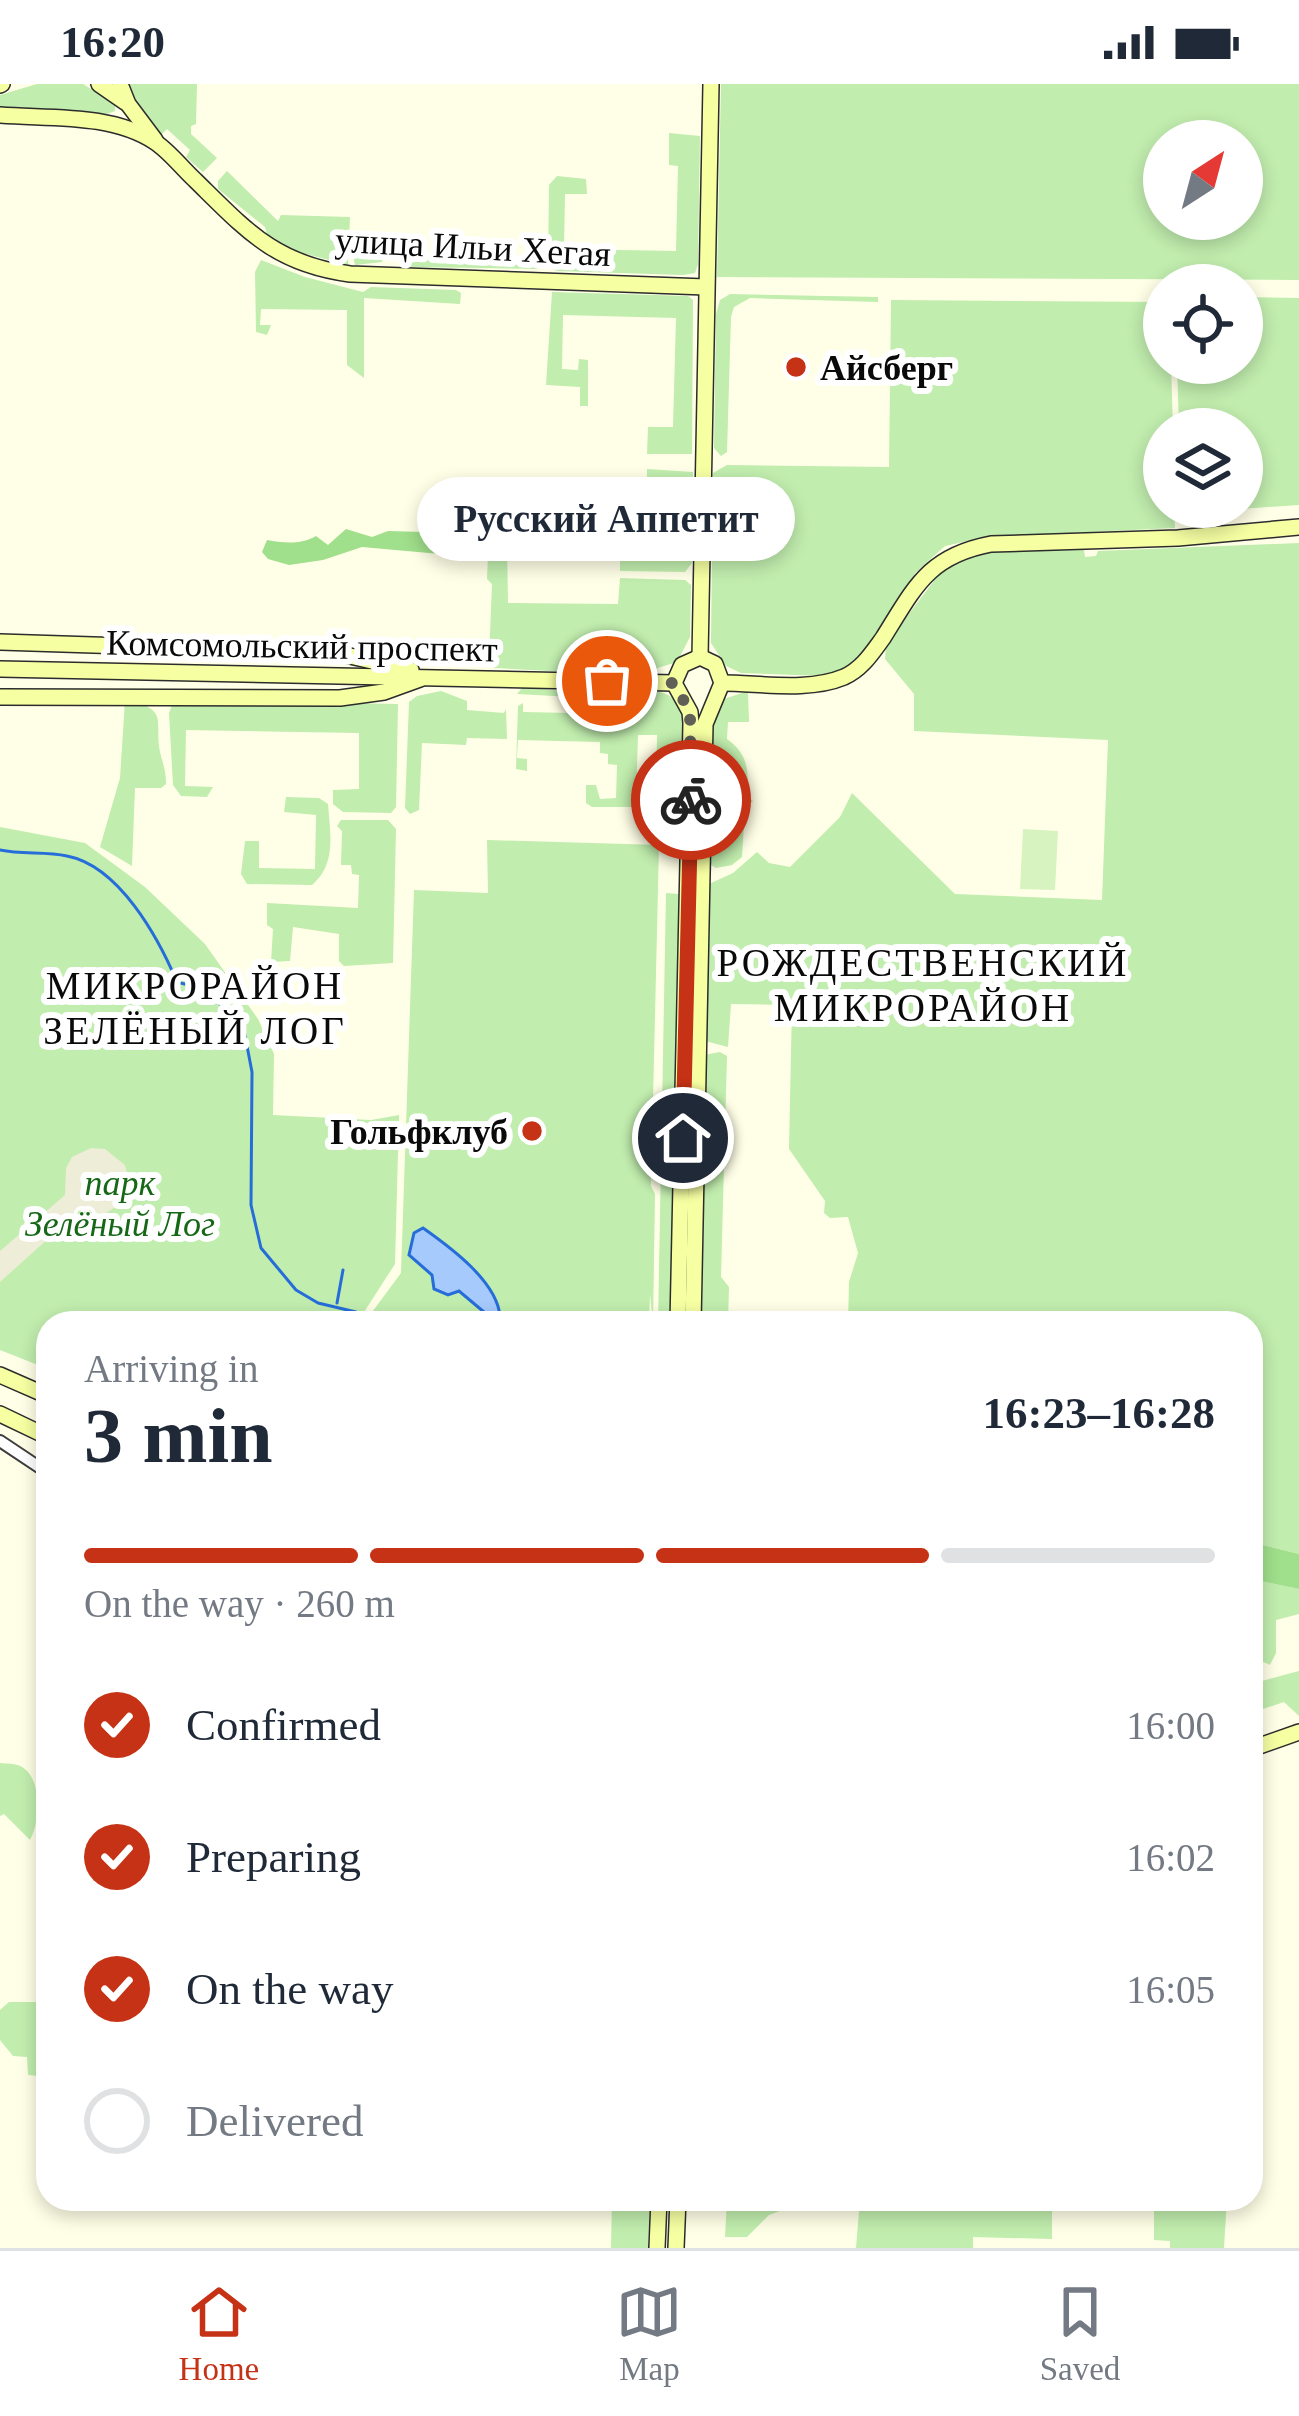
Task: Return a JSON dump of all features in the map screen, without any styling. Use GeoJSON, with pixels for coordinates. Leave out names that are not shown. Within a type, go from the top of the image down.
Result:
{"type":"FeatureCollection","features":[{"type":"Feature","properties":{"kind":"main road"},"geometry":{"type":"LineString","coordinates":[[99,84],[128,104]]}},
{"type":"Feature","properties":{"kind":"main road"},"geometry":{"type":"LineString","coordinates":[[120,84],[128,104],[156,142]]}},
{"type":"Feature","properties":{"kind":"main road"},"geometry":{"type":"LineString","coordinates":[[700,657],[711,84]]}},
{"type":"Feature","properties":{"kind":"main road","name":"улица Ильи Хегая"},"geometry":{"type":"LineString","coordinates":[[0,115],[107,123],[156,142],[262,242],[293,262],[312,267],[350,274],[706,287]]}},
{"type":"Feature","properties":{"kind":"main road"},"geometry":{"type":"LineString","coordinates":[[683,701],[698,706],[719,691],[821,684],[845,677],[871,656],[924,576],[941,559],[962,550],[991,544],[1178,538],[1299,527]]}},
{"type":"Feature","properties":{"kind":"main road"},"geometry":{"type":"LineString","coordinates":[[0,642],[337,653],[382,661],[425,676]]}},
{"type":"Feature","properties":{"kind":"main road"},"geometry":{"type":"LineString","coordinates":[[678,1311],[691,723],[674,683],[682,665],[700,657],[715,664],[719,691],[705,724],[692,1311]]}},
{"type":"Feature","properties":{"kind":"main road","name":"Комсомольский проспект"},"geometry":{"type":"LineString","coordinates":[[0,669],[674,683]]}},
{"type":"Feature","properties":{"kind":"main road"},"geometry":{"type":"LineString","coordinates":[[0,697],[340,698],[383,692],[425,676]]}},
{"type":"Feature","properties":{"kind":"main road"},"geometry":{"type":"LineString","coordinates":[[0,1375],[36,1391]]}},
{"type":"Feature","properties":{"kind":"main road"},"geometry":{"type":"LineString","coordinates":[[0,1414],[36,1431]]}},
{"type":"Feature","properties":{"kind":"main road"},"geometry":{"type":"LineString","coordinates":[[1263,1745],[1299,1732]]}},
{"type":"Feature","properties":{"kind":"main road"},"geometry":{"type":"LineString","coordinates":[[657,2248],[658,2211]]}},
{"type":"Feature","properties":{"kind":"main road"},"geometry":{"type":"LineString","coordinates":[[676,2248],[678,2211]]}},
{"type":"Feature","properties":{"kind":"street"},"geometry":{"type":"LineString","coordinates":[[0,1441],[36,1466]]}},
{"type":"Feature","properties":{"kind":"street"},"geometry":{"type":"LineString","coordinates":[[0,1450],[15,1454]]}},
{"type":"Feature","properties":{"kind":"green space"},"geometry":{"type":"Polygon","coordinates":[[[37,84],[83,84],[115,104],[115,111],[0,109],[0,95],[37,84]]]}},
{"type":"Feature","properties":{"kind":"green space"},"geometry":{"type":"Polygon","coordinates":[[[125,84],[197,84],[196,124],[191,134],[217,158],[203,172],[186,157],[190,150],[167,129],[161,135],[125,84]]]}},
{"type":"Feature","properties":{"kind":"green space"},"geometry":{"type":"Polygon","coordinates":[[[721,84],[1299,84],[1299,280],[1263,280],[1263,264],[1143,264],[1143,279],[717,277],[721,84]]]}},
{"type":"Feature","properties":{"kind":"green space"},"geometry":{"type":"Polygon","coordinates":[[[669,133],[700,136],[695,273],[557,271],[548,267],[549,185],[557,176],[586,179],[587,194],[565,194],[564,249],[676,251],[678,166],[669,165],[669,133]]]}},
{"type":"Feature","properties":{"kind":"green space"},"geometry":{"type":"Polygon","coordinates":[[[227,171],[278,221],[281,215],[350,217],[348,265],[291,250],[267,234],[265,227],[218,189],[227,171]]]}},
{"type":"Feature","properties":{"kind":"green space"},"geometry":{"type":"Polygon","coordinates":[[[352,251],[536,263],[537,269],[412,267],[400,263],[400,256],[384,255],[382,262],[355,265],[352,251]]]}},
{"type":"Feature","properties":{"kind":"green space"},"geometry":{"type":"Polygon","coordinates":[[[261,260],[363,292],[371,287],[456,290],[461,293],[460,304],[364,298],[364,378],[347,365],[347,310],[261,309],[260,325],[271,325],[267,335],[256,332],[255,272],[261,260]]]}},
{"type":"Feature","properties":{"kind":"green space"},"geometry":{"type":"Polygon","coordinates":[[[552,292],[688,296],[693,300],[692,454],[647,454],[648,427],[673,427],[676,318],[563,315],[562,369],[578,370],[579,359],[588,360],[588,406],[580,406],[580,387],[546,385],[552,292]]]}},
{"type":"Feature","properties":{"kind":"green space"},"geometry":{"type":"Polygon","coordinates":[[[730,294],[878,297],[878,302],[750,298],[734,307],[727,452],[721,456],[714,448],[716,314],[720,300],[730,294]]]}},
{"type":"Feature","properties":{"kind":"green space"},"geometry":{"type":"Polygon","coordinates":[[[1263,297],[1299,298],[1299,505],[1263,507],[1263,408],[1178,408],[1178,384],[1263,384],[1263,297]]]}},
{"type":"Feature","properties":{"kind":"green space"},"geometry":{"type":"Polygon","coordinates":[[[891,300],[1143,302],[1143,384],[1172,384],[1172,408],[1143,408],[1143,528],[1175,528],[986,537],[945,546],[916,572],[867,653],[851,667],[824,676],[741,673],[726,666],[711,643],[713,473],[727,465],[889,467],[891,300]]]}},
{"type":"Feature","properties":{"kind":"green space"},"geometry":{"type":"Polygon","coordinates":[[[647,469],[693,472],[692,563],[685,572],[620,571],[620,516],[646,516],[647,469]]]}},
{"type":"Feature","properties":{"kind":"green space"},"geometry":{"type":"Polygon","coordinates":[[[346,529],[372,537],[388,531],[501,536],[495,552],[440,554],[362,547],[289,565],[268,559],[262,552],[267,540],[298,542],[316,536],[328,545],[346,529]]]}},
{"type":"Feature","properties":{"kind":"green space"},"geometry":{"type":"Polygon","coordinates":[[[1299,543],[1299,1554],[1263,1545],[1263,1311],[848,1311],[849,1282],[858,1253],[848,1217],[830,1218],[824,1213],[825,1201],[789,1149],[792,1005],[731,1004],[728,1047],[705,1041],[709,884],[733,873],[757,852],[769,863],[790,867],[840,817],[852,793],[955,894],[1102,900],[1108,740],[914,731],[914,694],[885,659],[886,644],[946,565],[979,552],[1084,550],[1085,557],[1096,556],[1098,551],[1299,543]]]}},
{"type":"Feature","properties":{"kind":"green space"},"geometry":{"type":"Polygon","coordinates":[[[507,544],[508,603],[618,604],[620,578],[685,580],[691,585],[690,637],[677,662],[648,671],[596,664],[595,655],[580,654],[578,665],[568,672],[494,668],[489,658],[492,584],[487,579],[488,554],[507,544]]]}},
{"type":"Feature","properties":{"kind":"green space"},"geometry":{"type":"Polygon","coordinates":[[[522,688],[617,697],[655,691],[672,698],[684,712],[684,806],[656,806],[657,735],[638,735],[636,799],[649,800],[646,807],[586,803],[586,785],[596,785],[600,799],[616,798],[617,765],[608,764],[608,754],[600,753],[600,742],[518,740],[517,758],[527,759],[527,771],[516,769],[518,706],[523,703],[523,712],[572,713],[573,697],[517,694],[522,688]]]}},
{"type":"Feature","properties":{"kind":"green space"},"geometry":{"type":"Polygon","coordinates":[[[441,691],[467,701],[467,710],[504,713],[506,709],[507,739],[467,738],[466,745],[422,743],[419,810],[410,814],[405,808],[409,702],[441,691]]]}},
{"type":"Feature","properties":{"kind":"green space"},"geometry":{"type":"Polygon","coordinates":[[[748,691],[749,722],[728,722],[727,739],[743,757],[748,797],[753,801],[745,809],[742,857],[716,868],[708,863],[720,776],[713,775],[711,722],[721,700],[748,691]]]}},
{"type":"Feature","properties":{"kind":"green space"},"geometry":{"type":"Polygon","coordinates":[[[125,700],[155,713],[166,780],[161,788],[135,788],[132,866],[100,847],[120,778],[125,700]]]}},
{"type":"Feature","properties":{"kind":"green space"},"geometry":{"type":"Polygon","coordinates":[[[181,700],[398,704],[396,807],[391,813],[343,812],[333,804],[333,790],[359,789],[359,733],[186,730],[185,786],[213,787],[207,797],[181,796],[173,785],[169,713],[181,700]]]}},
{"type":"Feature","properties":{"kind":"green space"},"geometry":{"type":"Polygon","coordinates":[[[286,797],[319,798],[328,804],[330,848],[325,868],[312,885],[247,884],[241,874],[245,841],[259,841],[259,868],[315,869],[316,815],[284,812],[286,797]]]}},
{"type":"Feature","properties":{"kind":"green space"},"geometry":{"type":"Polygon","coordinates":[[[341,820],[388,820],[396,829],[393,963],[344,966],[339,961],[339,934],[293,927],[290,961],[271,962],[273,929],[267,925],[267,903],[358,908],[359,875],[352,874],[351,865],[341,865],[342,831],[337,826],[341,820]]]}},
{"type":"Feature","properties":{"kind":"green space","name":"парк Зелёный Лог"},"geometry":{"type":"Polygon","coordinates":[[[0,827],[85,843],[145,887],[205,944],[258,1019],[274,1054],[273,1115],[371,1120],[399,1115],[395,1264],[365,1311],[36,1311],[36,1364],[0,1350],[0,827]]]}},
{"type":"Feature","properties":{"kind":"green space"},"geometry":{"type":"Polygon","coordinates":[[[1023,829],[1058,831],[1055,890],[1020,889],[1023,829]]]}},
{"type":"Feature","properties":{"kind":"green space"},"geometry":{"type":"Polygon","coordinates":[[[487,840],[659,845],[651,1186],[655,1194],[653,1311],[650,1294],[649,1311],[373,1311],[401,1273],[414,890],[488,893],[487,840]]]}},
{"type":"Feature","properties":{"kind":"green space"},"geometry":{"type":"Polygon","coordinates":[[[666,893],[679,894],[681,911],[673,1311],[658,1311],[666,893]]]}},
{"type":"Feature","properties":{"kind":"green space"},"geometry":{"type":"Polygon","coordinates":[[[720,1052],[727,1056],[721,1277],[729,1287],[728,1311],[698,1311],[704,1055],[720,1052]]]}},
{"type":"Feature","properties":{"kind":"green space"},"geometry":{"type":"Polygon","coordinates":[[[1263,1545],[1299,1554],[1299,1589],[1263,1582],[1263,1545]]]}},
{"type":"Feature","properties":{"kind":"green space"},"geometry":{"type":"Polygon","coordinates":[[[1263,1582],[1299,1589],[1299,1614],[1276,1620],[1276,1653],[1270,1665],[1263,1662],[1263,1582]]]}},
{"type":"Feature","properties":{"kind":"green space"},"geometry":{"type":"Polygon","coordinates":[[[1299,1671],[1299,1716],[1284,1702],[1263,1709],[1263,1681],[1299,1671]]]}},
{"type":"Feature","properties":{"kind":"green space"},"geometry":{"type":"Polygon","coordinates":[[[0,1763],[20,1766],[36,1789],[36,1823],[30,1840],[4,1814],[0,1816],[0,1763]]]}},
{"type":"Feature","properties":{"kind":"green space"},"geometry":{"type":"Polygon","coordinates":[[[9,2002],[36,2002],[36,2076],[28,2075],[27,2057],[13,2056],[0,2040],[0,2010],[9,2002]]]}},
{"type":"Feature","properties":{"kind":"green space"},"geometry":{"type":"Polygon","coordinates":[[[612,2211],[650,2211],[648,2248],[611,2248],[612,2211]]]}},
{"type":"Feature","properties":{"kind":"green space"},"geometry":{"type":"Polygon","coordinates":[[[726,2211],[780,2211],[747,2237],[725,2237],[726,2211]]]}},
{"type":"Feature","properties":{"kind":"green space"},"geometry":{"type":"Polygon","coordinates":[[[859,2211],[1052,2211],[1052,2239],[973,2237],[973,2248],[856,2248],[859,2211]]]}},
{"type":"Feature","properties":{"kind":"green space"},"geometry":{"type":"Polygon","coordinates":[[[1154,2211],[1226,2211],[1224,2248],[1170,2248],[1170,2241],[1154,2240],[1154,2211]]]}},
{"type":"Feature","properties":{"kind":"shaded area"},"geometry":{"type":"Polygon","coordinates":[[[91,1148],[105,1149],[125,1165],[130,1185],[121,1203],[105,1214],[79,1211],[0,1282],[0,1251],[65,1195],[66,1168],[72,1157],[91,1148]]]}},
{"type":"Feature","properties":{"kind":"water"},"geometry":{"type":"Polygon","coordinates":[[[423,1228],[459,1255],[482,1278],[499,1311],[483,1311],[459,1291],[448,1295],[434,1289],[432,1275],[409,1255],[414,1233],[423,1228]]]}},
{"type":"Feature","properties":{"kind":"waterway"},"geometry":{"type":"LineString","coordinates":[[0,850],[86,862],[120,888],[134,906],[177,982],[196,987],[242,1020],[252,1072],[251,1205],[261,1248],[296,1290],[318,1303],[352,1311]]}},
{"type":"Feature","properties":{"kind":"waterway"},"geometry":{"type":"LineString","coordinates":[[337,1303],[343,1270]]}},
{"type":"Feature","properties":{"kind":"way so far"},"geometry":{"type":"LineString","coordinates":[[607,681],[674,683],[690,712],[691,800]]}},
{"type":"Feature","properties":{"kind":"place","name":"Айсберг"},"geometry":{"type":"Point","coordinates":[796,367]}},
{"type":"Feature","properties":{"kind":"place","name":"Русский Аппетит"},"geometry":{"type":"Point","coordinates":[607,681]}},
{"type":"Feature","properties":{"kind":"place","name":"Гольфклуб"},"geometry":{"type":"Point","coordinates":[532,1131]}},
{"type":"Feature","properties":{"kind":"district","name":"РОЖДЕСТВЕНСКИЙ МИКРОРАЙОН"},"geometry":{"type":"Point","coordinates":[923,984]}},
{"type":"Feature","properties":{"kind":"district","name":"МИКРОРАЙОН ЗЕЛЁНЫЙ ЛОГ"},"geometry":{"type":"Point","coordinates":[195,1008]}},
{"type":"Feature","properties":{"kind":"route"},"geometry":{"type":"LineString","coordinates":[[683,1138],[691,800]]}}]}
